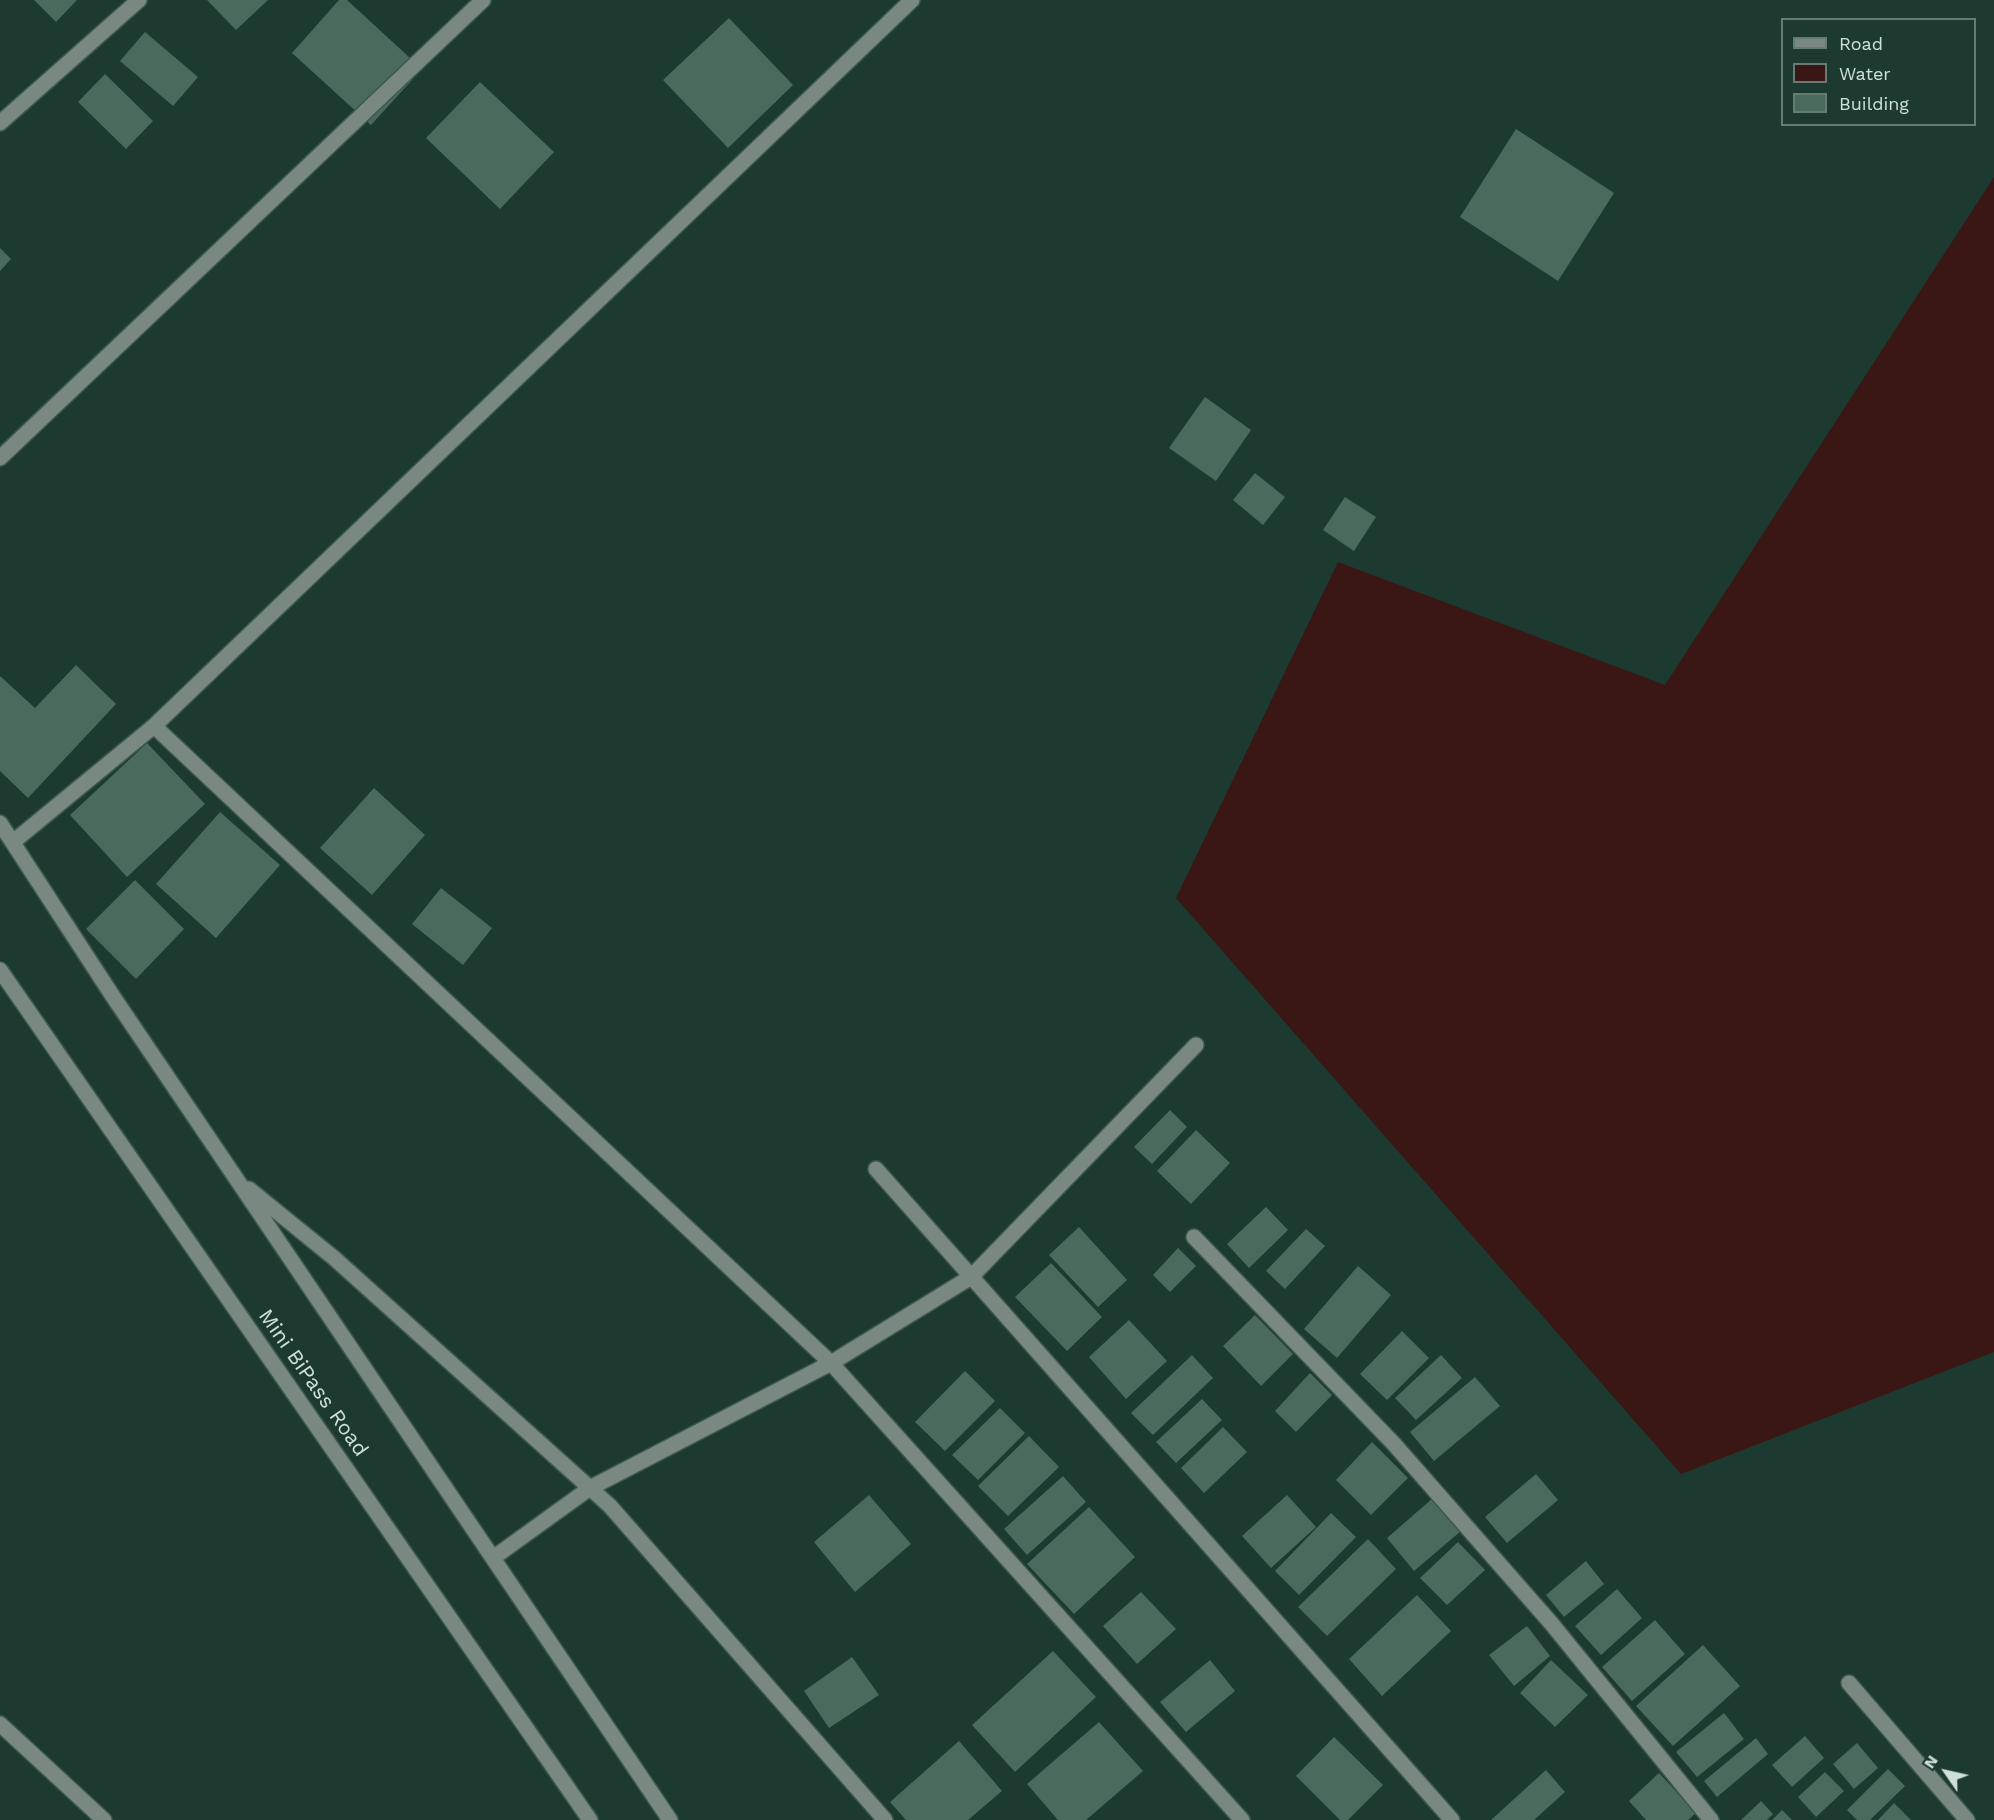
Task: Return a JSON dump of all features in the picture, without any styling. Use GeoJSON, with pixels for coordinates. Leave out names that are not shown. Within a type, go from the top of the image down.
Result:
{"type":"FeatureCollection","features":[{"type":"Feature","properties":{"kind":"street"},"geometry":{"type":"LineString","coordinates":[[0,123],[139,0]]}},
{"type":"Feature","properties":{"kind":"street"},"geometry":{"type":"LineString","coordinates":[[0,458],[483,0]]}},
{"type":"Feature","properties":{"kind":"street"},"geometry":{"type":"LineString","coordinates":[[13,842],[154,726],[912,0]]}},
{"type":"Feature","properties":{"kind":"street"},"geometry":{"type":"LineString","coordinates":[[154,726],[831,1363],[1240,1819]]}},
{"type":"Feature","properties":{"kind":"street"},"geometry":{"type":"LineString","coordinates":[[0,823],[235,1177],[670,1820]]}},
{"type":"Feature","properties":{"kind":"street","name":"Mini BiPass Road"},"geometry":{"type":"LineString","coordinates":[[0,970],[590,1820]]}},
{"type":"Feature","properties":{"kind":"street"},"geometry":{"type":"LineString","coordinates":[[493,1558],[590,1488],[831,1363],[971,1277],[1196,1045]]}},
{"type":"Feature","properties":{"kind":"street"},"geometry":{"type":"LineString","coordinates":[[876,1169],[1452,1820]]}},
{"type":"Feature","properties":{"kind":"street"},"geometry":{"type":"LineString","coordinates":[[235,1177],[333,1258],[610,1506],[885,1820]]}},
{"type":"Feature","properties":{"kind":"street"},"geometry":{"type":"LineString","coordinates":[[1194,1237],[1394,1444],[1551,1623],[1711,1820]]}},
{"type":"Feature","properties":{"kind":"street"},"geometry":{"type":"LineString","coordinates":[[1849,1683],[1967,1820]]}},
{"type":"Feature","properties":{"kind":"street"},"geometry":{"type":"LineString","coordinates":[[0,1724],[104,1820]]}},
{"type":"Feature","properties":{"kind":"water"},"geometry":{"type":"Polygon","coordinates":[[[1994,177],[1994,1352],[1681,1474],[1176,898],[1338,562],[1665,685],[1994,177]]]}},
{"type":"Feature","properties":{"kind":"building"},"geometry":{"type":"Polygon","coordinates":[[[34,0],[77,0],[56,22],[34,0]]]}},
{"type":"Feature","properties":{"kind":"building"},"geometry":{"type":"Polygon","coordinates":[[[207,0],[268,0],[236,30],[207,0]]]}},
{"type":"Feature","properties":{"kind":"building"},"geometry":{"type":"Polygon","coordinates":[[[339,0],[347,0],[422,69],[371,125],[292,53],[339,0]]]}},
{"type":"Feature","properties":{"kind":"building"},"geometry":{"type":"Polygon","coordinates":[[[729,18],[793,85],[728,148],[663,80],[729,18]]]}},
{"type":"Feature","properties":{"kind":"building"},"geometry":{"type":"Polygon","coordinates":[[[145,32],[198,77],[173,106],[120,61],[145,32]]]}},
{"type":"Feature","properties":{"kind":"building"},"geometry":{"type":"Polygon","coordinates":[[[105,74],[153,121],[126,149],[78,102],[105,74]]]}},
{"type":"Feature","properties":{"kind":"building"},"geometry":{"type":"Polygon","coordinates":[[[480,82],[554,152],[500,209],[426,138],[480,82]]]}},
{"type":"Feature","properties":{"kind":"building"},"geometry":{"type":"Polygon","coordinates":[[[1516,129],[1614,193],[1558,281],[1460,217],[1516,129]]]}},
{"type":"Feature","properties":{"kind":"building"},"geometry":{"type":"Polygon","coordinates":[[[0,248],[11,259],[0,271],[0,248]]]}},
{"type":"Feature","properties":{"kind":"building"},"geometry":{"type":"Polygon","coordinates":[[[1205,397],[1251,430],[1216,481],[1169,448],[1205,397]]]}},
{"type":"Feature","properties":{"kind":"building"},"geometry":{"type":"Polygon","coordinates":[[[1255,473],[1285,497],[1263,525],[1233,500],[1255,473]]]}},
{"type":"Feature","properties":{"kind":"building"},"geometry":{"type":"Polygon","coordinates":[[[1345,497],[1376,517],[1354,551],[1323,530],[1345,497]]]}},
{"type":"Feature","properties":{"kind":"building"},"geometry":{"type":"Polygon","coordinates":[[[76,665],[116,704],[28,798],[0,771],[0,676],[35,708],[76,665]]]}},
{"type":"Feature","properties":{"kind":"building"},"geometry":{"type":"Polygon","coordinates":[[[147,743],[205,804],[127,877],[70,815],[147,743]]]}},
{"type":"Feature","properties":{"kind":"building"},"geometry":{"type":"Polygon","coordinates":[[[374,788],[425,835],[372,895],[320,848],[374,788]]]}},
{"type":"Feature","properties":{"kind":"building"},"geometry":{"type":"Polygon","coordinates":[[[220,812],[280,865],[216,938],[156,884],[220,812]]]}},
{"type":"Feature","properties":{"kind":"building"},"geometry":{"type":"Polygon","coordinates":[[[135,880],[184,929],[136,979],[86,929],[135,880]]]}},
{"type":"Feature","properties":{"kind":"building"},"geometry":{"type":"Polygon","coordinates":[[[441,888],[492,928],[463,965],[412,924],[441,888]]]}},
{"type":"Feature","properties":{"kind":"building"},"geometry":{"type":"Polygon","coordinates":[[[1170,1110],[1187,1127],[1152,1164],[1134,1147],[1170,1110]]]}},
{"type":"Feature","properties":{"kind":"building"},"geometry":{"type":"Polygon","coordinates":[[[1196,1130],[1230,1163],[1191,1204],[1157,1171],[1196,1130]]]}},
{"type":"Feature","properties":{"kind":"building"},"geometry":{"type":"Polygon","coordinates":[[[1266,1207],[1288,1230],[1249,1268],[1227,1244],[1266,1207]]]}},
{"type":"Feature","properties":{"kind":"building"},"geometry":{"type":"Polygon","coordinates":[[[1079,1227],[1127,1280],[1098,1307],[1049,1255],[1079,1227]]]}},
{"type":"Feature","properties":{"kind":"building"},"geometry":{"type":"Polygon","coordinates":[[[1306,1229],[1325,1246],[1285,1289],[1266,1271],[1306,1229]]]}},
{"type":"Feature","properties":{"kind":"building"},"geometry":{"type":"Polygon","coordinates":[[[1178,1248],[1196,1266],[1170,1292],[1153,1275],[1178,1248]]]}},
{"type":"Feature","properties":{"kind":"building"},"geometry":{"type":"Polygon","coordinates":[[[1051,1263],[1102,1317],[1067,1351],[1015,1297],[1051,1263]]]}},
{"type":"Feature","properties":{"kind":"building"},"geometry":{"type":"Polygon","coordinates":[[[1358,1266],[1391,1295],[1337,1358],[1304,1329],[1358,1266]]]}},
{"type":"Feature","properties":{"kind":"building"},"geometry":{"type":"Polygon","coordinates":[[[1255,1315],[1293,1354],[1261,1386],[1223,1346],[1255,1315]]]}},
{"type":"Feature","properties":{"kind":"building"},"geometry":{"type":"Polygon","coordinates":[[[1129,1320],[1167,1361],[1126,1399],[1089,1357],[1129,1320]]]}},
{"type":"Feature","properties":{"kind":"building"},"geometry":{"type":"Polygon","coordinates":[[[1402,1331],[1429,1358],[1387,1400],[1360,1374],[1402,1331]]]}},
{"type":"Feature","properties":{"kind":"building"},"geometry":{"type":"Polygon","coordinates":[[[1192,1355],[1213,1378],[1153,1435],[1131,1413],[1192,1355]]]}},
{"type":"Feature","properties":{"kind":"building"},"geometry":{"type":"Polygon","coordinates":[[[1441,1355],[1462,1378],[1416,1420],[1395,1398],[1441,1355]]]}},
{"type":"Feature","properties":{"kind":"building"},"geometry":{"type":"Polygon","coordinates":[[[965,1371],[995,1401],[945,1451],[915,1422],[965,1371]]]}},
{"type":"Feature","properties":{"kind":"building"},"geometry":{"type":"Polygon","coordinates":[[[1310,1373],[1332,1395],[1296,1432],[1275,1411],[1310,1373]]]}},
{"type":"Feature","properties":{"kind":"building"},"geometry":{"type":"Polygon","coordinates":[[[1475,1377],[1500,1406],[1434,1461],[1410,1432],[1475,1377]]]}},
{"type":"Feature","properties":{"kind":"building"},"geometry":{"type":"Polygon","coordinates":[[[1202,1399],[1222,1420],[1176,1463],[1156,1442],[1202,1399]]]}},
{"type":"Feature","properties":{"kind":"building"},"geometry":{"type":"Polygon","coordinates":[[[1000,1408],[1025,1433],[978,1480],[952,1455],[1000,1408]]]}},
{"type":"Feature","properties":{"kind":"building"},"geometry":{"type":"Polygon","coordinates":[[[1223,1427],[1247,1452],[1204,1493],[1181,1468],[1223,1427]]]}},
{"type":"Feature","properties":{"kind":"building"},"geometry":{"type":"Polygon","coordinates":[[[1029,1436],[1059,1467],[1008,1516],[978,1486],[1029,1436]]]}},
{"type":"Feature","properties":{"kind":"building"},"geometry":{"type":"Polygon","coordinates":[[[1372,1442],[1408,1478],[1371,1515],[1336,1480],[1372,1442]]]}},
{"type":"Feature","properties":{"kind":"building"},"geometry":{"type":"Polygon","coordinates":[[[1536,1474],[1558,1500],[1507,1543],[1485,1517],[1536,1474]]]}},
{"type":"Feature","properties":{"kind":"building"},"geometry":{"type":"Polygon","coordinates":[[[1063,1476],[1086,1502],[1027,1555],[1004,1529],[1063,1476]]]}},
{"type":"Feature","properties":{"kind":"building"},"geometry":{"type":"Polygon","coordinates":[[[869,1495],[911,1544],[855,1592],[814,1542],[869,1495]]]}},
{"type":"Feature","properties":{"kind":"building"},"geometry":{"type":"Polygon","coordinates":[[[1287,1495],[1316,1527],[1271,1568],[1242,1536],[1287,1495]]]}},
{"type":"Feature","properties":{"kind":"building"},"geometry":{"type":"Polygon","coordinates":[[[1433,1498],[1461,1531],[1414,1571],[1387,1538],[1433,1498]]]}},
{"type":"Feature","properties":{"kind":"building"},"geometry":{"type":"Polygon","coordinates":[[[1089,1507],[1135,1557],[1074,1614],[1027,1564],[1089,1507]]]}},
{"type":"Feature","properties":{"kind":"building"},"geometry":{"type":"Polygon","coordinates":[[[1331,1513],[1356,1537],[1299,1595],[1275,1571],[1331,1513]]]}},
{"type":"Feature","properties":{"kind":"building"},"geometry":{"type":"Polygon","coordinates":[[[1368,1539],[1396,1569],[1327,1636],[1298,1607],[1368,1539]]]}},
{"type":"Feature","properties":{"kind":"building"},"geometry":{"type":"Polygon","coordinates":[[[1458,1542],[1485,1570],[1447,1605],[1420,1578],[1458,1542]]]}},
{"type":"Feature","properties":{"kind":"building"},"geometry":{"type":"Polygon","coordinates":[[[1586,1561],[1604,1584],[1564,1617],[1546,1595],[1586,1561]]]}},
{"type":"Feature","properties":{"kind":"building"},"geometry":{"type":"Polygon","coordinates":[[[1617,1589],[1642,1618],[1601,1655],[1575,1626],[1617,1589]]]}},
{"type":"Feature","properties":{"kind":"building"},"geometry":{"type":"Polygon","coordinates":[[[1141,1592],[1176,1629],[1137,1664],[1103,1626],[1141,1592]]]}},
{"type":"Feature","properties":{"kind":"building"},"geometry":{"type":"Polygon","coordinates":[[[1417,1595],[1451,1631],[1382,1696],[1349,1659],[1417,1595]]]}},
{"type":"Feature","properties":{"kind":"building"},"geometry":{"type":"Polygon","coordinates":[[[1655,1620],[1685,1654],[1632,1701],[1602,1667],[1655,1620]]]}},
{"type":"Feature","properties":{"kind":"building"},"geometry":{"type":"Polygon","coordinates":[[[1527,1626],[1550,1656],[1514,1686],[1489,1655],[1527,1626]]]}},
{"type":"Feature","properties":{"kind":"building"},"geometry":{"type":"Polygon","coordinates":[[[1703,1645],[1740,1686],[1673,1746],[1636,1706],[1703,1645]]]}},
{"type":"Feature","properties":{"kind":"building"},"geometry":{"type":"Polygon","coordinates":[[[1053,1651],[1096,1697],[1015,1772],[972,1725],[1053,1651]]]}},
{"type":"Feature","properties":{"kind":"building"},"geometry":{"type":"Polygon","coordinates":[[[852,1657],[879,1695],[829,1728],[804,1691],[852,1657]]]}},
{"type":"Feature","properties":{"kind":"building"},"geometry":{"type":"Polygon","coordinates":[[[1210,1660],[1235,1691],[1186,1732],[1160,1702],[1210,1660]]]}},
{"type":"Feature","properties":{"kind":"building"},"geometry":{"type":"Polygon","coordinates":[[[1551,1660],[1588,1695],[1555,1727],[1520,1693],[1551,1660]]]}},
{"type":"Feature","properties":{"kind":"building"},"geometry":{"type":"Polygon","coordinates":[[[1724,1713],[1744,1739],[1697,1777],[1676,1752],[1724,1713]]]}},
{"type":"Feature","properties":{"kind":"building"},"geometry":{"type":"Polygon","coordinates":[[[1099,1722],[1143,1771],[1086,1820],[1058,1820],[1027,1784],[1099,1722]]]}},
{"type":"Feature","properties":{"kind":"building"},"geometry":{"type":"Polygon","coordinates":[[[1805,1736],[1824,1758],[1792,1787],[1772,1765],[1805,1736]]]}},
{"type":"Feature","properties":{"kind":"building"},"geometry":{"type":"Polygon","coordinates":[[[1334,1737],[1383,1785],[1348,1820],[1340,1820],[1296,1776],[1334,1737]]]}},
{"type":"Feature","properties":{"kind":"building"},"geometry":{"type":"Polygon","coordinates":[[[1756,1738],[1768,1754],[1717,1797],[1704,1781],[1756,1738]]]}},
{"type":"Feature","properties":{"kind":"building"},"geometry":{"type":"Polygon","coordinates":[[[959,1741],[1002,1791],[968,1820],[906,1820],[890,1802],[959,1741]]]}},
{"type":"Feature","properties":{"kind":"building"},"geometry":{"type":"Polygon","coordinates":[[[1857,1743],[1878,1768],[1854,1789],[1833,1764],[1857,1743]]]}},
{"type":"Feature","properties":{"kind":"building"},"geometry":{"type":"Polygon","coordinates":[[[1888,1769],[1905,1786],[1870,1820],[1857,1820],[1847,1810],[1888,1769]]]}},
{"type":"Feature","properties":{"kind":"building"},"geometry":{"type":"Polygon","coordinates":[[[1546,1770],[1565,1792],[1534,1820],[1491,1820],[1546,1770]]]}},
{"type":"Feature","properties":{"kind":"building"},"geometry":{"type":"Polygon","coordinates":[[[1825,1772],[1844,1791],[1816,1817],[1798,1797],[1825,1772]]]}},
{"type":"Feature","properties":{"kind":"building"},"geometry":{"type":"Polygon","coordinates":[[[1659,1773],[1696,1813],[1688,1820],[1646,1820],[1629,1801],[1659,1773]]]}},
{"type":"Feature","properties":{"kind":"building"},"geometry":{"type":"Polygon","coordinates":[[[1761,1801],[1773,1814],[1767,1820],[1741,1820],[1761,1801]]]}},
{"type":"Feature","properties":{"kind":"building"},"geometry":{"type":"Polygon","coordinates":[[[1894,1803],[1911,1820],[1878,1820],[1894,1803]]]}},
{"type":"Feature","properties":{"kind":"building"},"geometry":{"type":"Polygon","coordinates":[[[1782,1810],[1792,1820],[1772,1820],[1782,1810]]]}}]}
